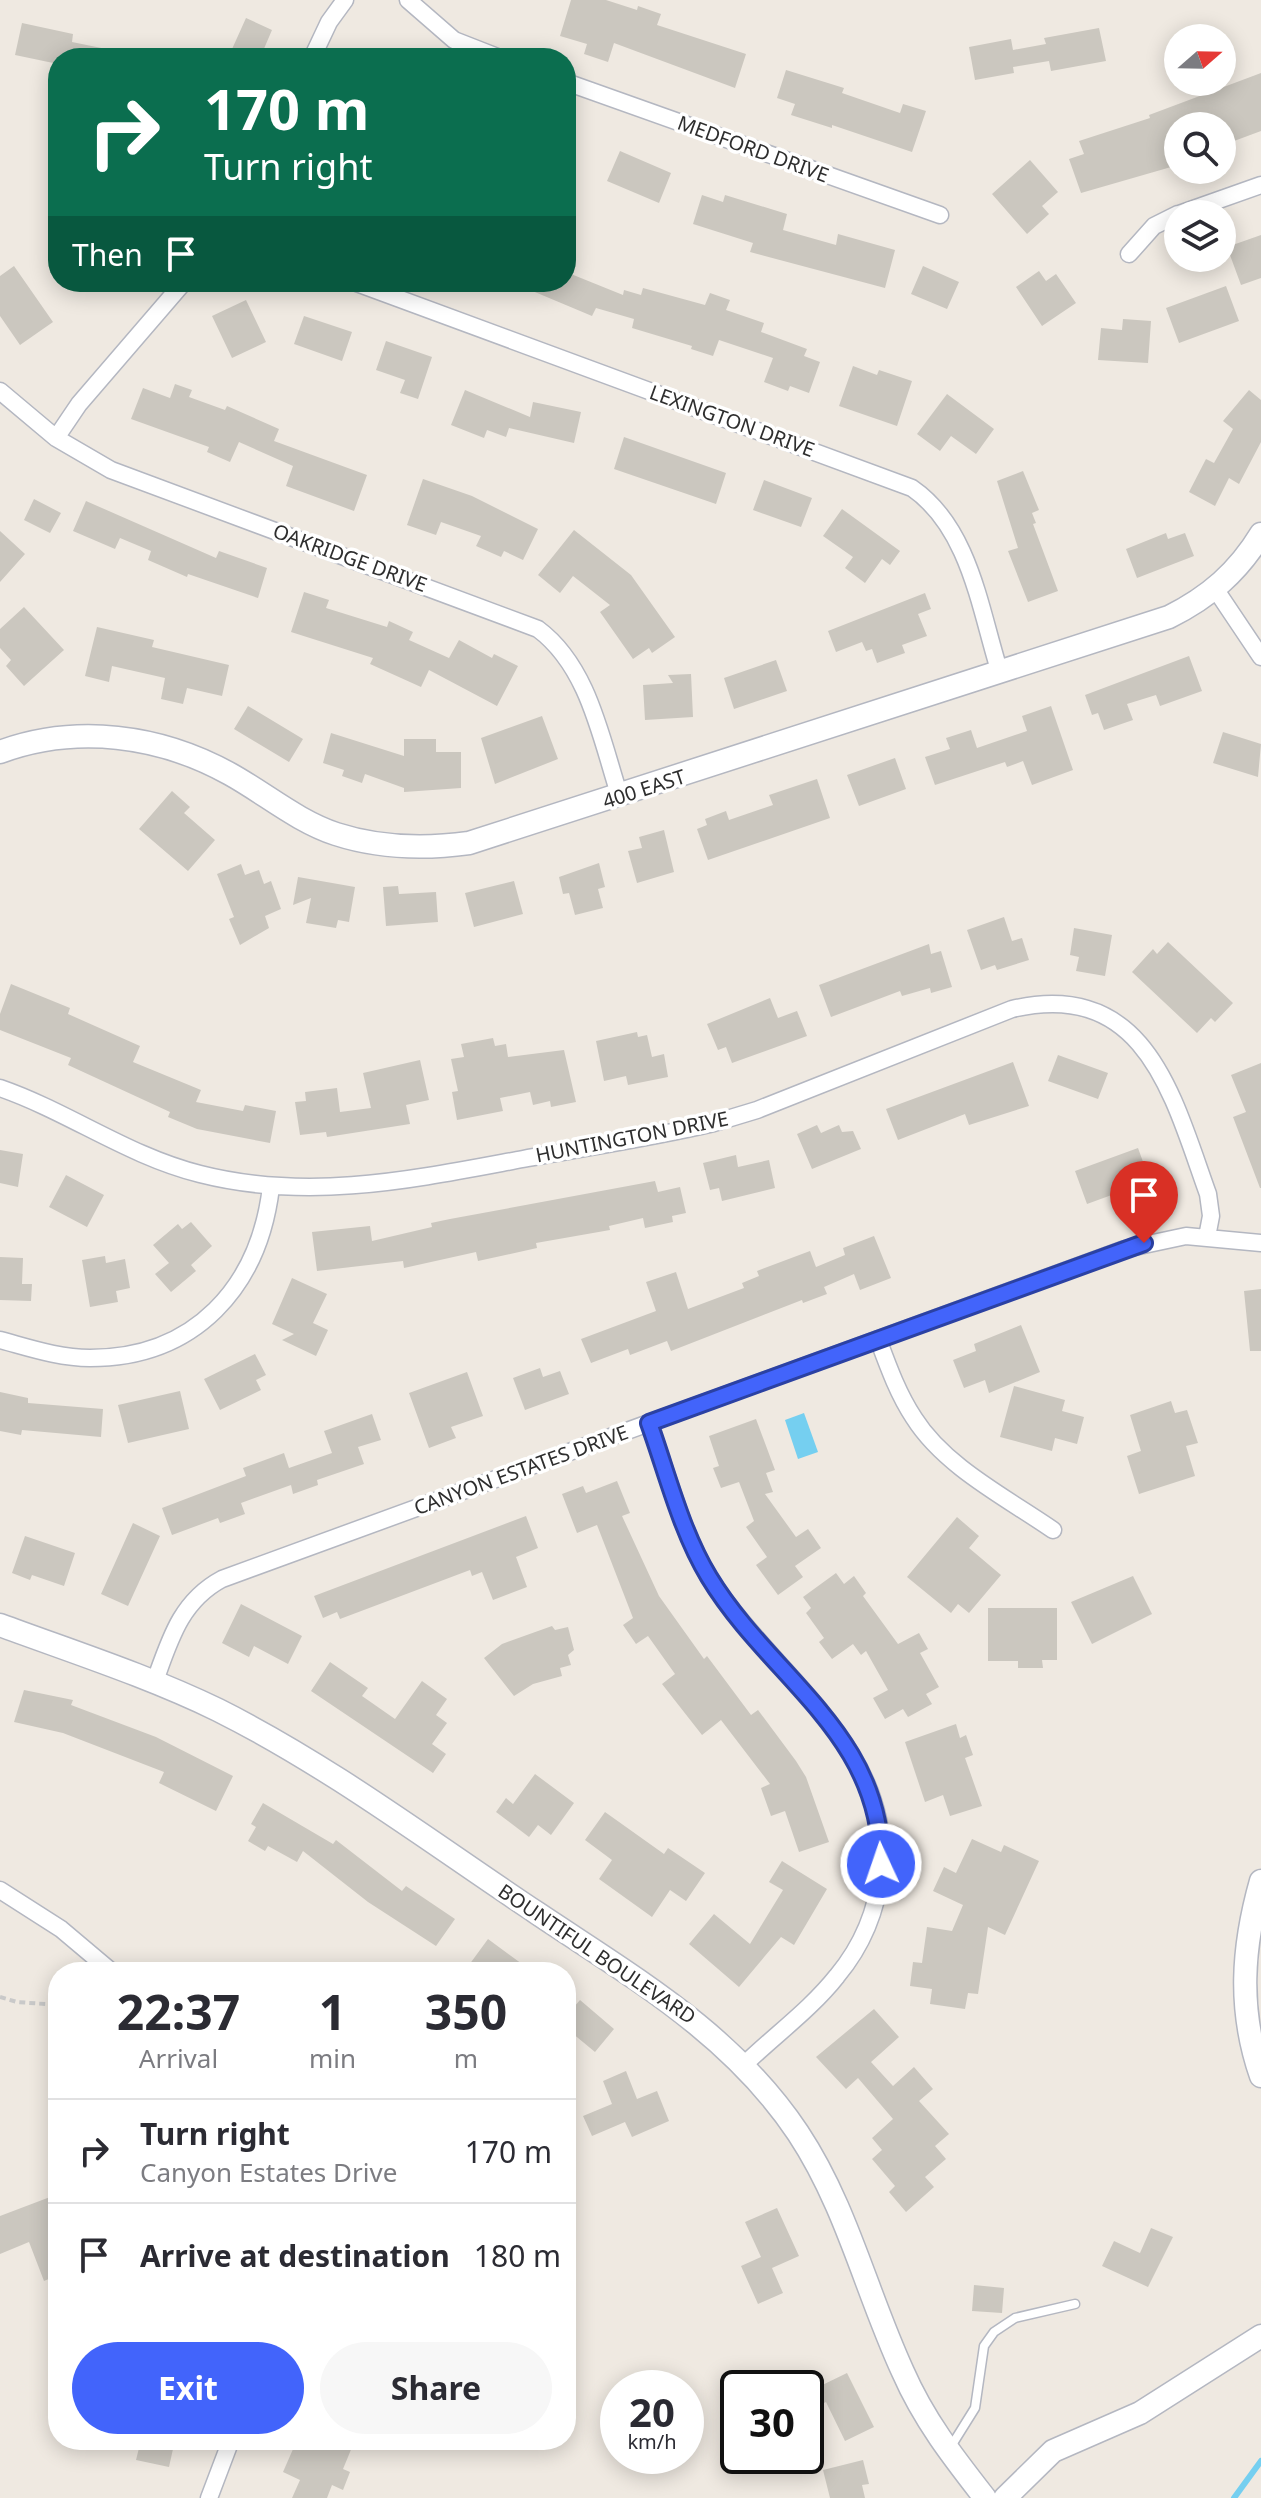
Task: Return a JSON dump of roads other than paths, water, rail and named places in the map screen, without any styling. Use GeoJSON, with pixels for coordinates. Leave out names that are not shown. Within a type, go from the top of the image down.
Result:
{"type":"FeatureCollection","features":[{"type":"Feature","properties":{"kind":"street"},"geometry":{"type":"LineString","coordinates":[[317,48],[329,22],[345,0]]}},
{"type":"Feature","properties":{"kind":"street"},"geometry":{"type":"LineString","coordinates":[[408,0],[454,40],[474,48]]}},
{"type":"Feature","properties":{"kind":"street","name":"MEDFORD DRIVE"},"geometry":{"type":"LineString","coordinates":[[576,86],[940,215]]}},
{"type":"Feature","properties":{"kind":"street"},"geometry":{"type":"LineString","coordinates":[[1218,200],[1261,185]]}},
{"type":"Feature","properties":{"kind":"street"},"geometry":{"type":"LineString","coordinates":[[1129,254],[1154,226],[1164,221]]}},
{"type":"Feature","properties":{"kind":"street"},"geometry":{"type":"LineString","coordinates":[[56,438],[79,404],[175,292]]}},
{"type":"Feature","properties":{"kind":"street","name":"LEXINGTON DRIVE"},"geometry":{"type":"LineString","coordinates":[[381,292],[912,488],[935,506],[952,529],[1000,673]]}},
{"type":"Feature","properties":{"kind":"street","name":"OAKRIDGE DRIVE"},"geometry":{"type":"LineString","coordinates":[[0,391],[56,438],[132,479],[538,629],[560,648],[577,674],[620,797]]}},
{"type":"Feature","properties":{"kind":"street","name":"400 EAST"},"geometry":{"type":"LineString","coordinates":[[0,752],[72,737],[118,738],[159,745],[224,770],[316,825],[355,839],[402,846],[469,843],[620,797],[1169,617],[1216,590],[1251,551],[1261,534]]}},
{"type":"Feature","properties":{"kind":"street"},"geometry":{"type":"LineString","coordinates":[[1216,590],[1261,657]]}},
{"type":"Feature","properties":{"kind":"street","name":"HUNTINGTON DRIVE"},"geometry":{"type":"LineString","coordinates":[[0,1088],[49,1107],[110,1141],[156,1161],[198,1174],[271,1187],[331,1188],[390,1183],[714,1123],[757,1110],[1012,1009],[1054,1004],[1082,1009],[1108,1019],[1142,1045],[1159,1067],[1208,1194],[1211,1216],[1207,1237]]}},
{"type":"Feature","properties":{"kind":"street"},"geometry":{"type":"LineString","coordinates":[[0,1340],[63,1356],[90,1358],[139,1351],[181,1335],[217,1309],[246,1274],[263,1234],[271,1187]]}},
{"type":"Feature","properties":{"kind":"street","name":"CANYON ESTATES DRIVE"},"geometry":{"type":"LineString","coordinates":[[155,1681],[172,1634],[187,1606],[222,1579],[1144,1243],[1186,1236],[1261,1243]]}},
{"type":"Feature","properties":{"kind":"street"},"geometry":{"type":"LineString","coordinates":[[878,1339],[904,1401],[930,1439],[947,1455],[1053,1530]]}},
{"type":"Feature","properties":{"kind":"street"},"geometry":{"type":"LineString","coordinates":[[649,1423],[707,1574],[728,1604],[848,1746],[868,1782],[879,1822],[879,1885],[859,1945],[835,1980],[745,2064]]}},
{"type":"Feature","properties":{"kind":"street","name":"BOUNTIFUL BOULEVARD"},"geometry":{"type":"LineString","coordinates":[[0,1625],[155,1681],[251,1728],[314,1766],[659,1993],[745,2064],[799,2135],[825,2180],[853,2240],[902,2371],[947,2452],[985,2498]]}},
{"type":"Feature","properties":{"kind":"street"},"geometry":{"type":"LineString","coordinates":[[1261,1881],[1248,1934],[1244,1989],[1251,2044],[1261,2076]]}},
{"type":"Feature","properties":{"kind":"street"},"geometry":{"type":"LineString","coordinates":[[0,1890],[61,1929],[100,1962]]}},
{"type":"Feature","properties":{"kind":"street"},"geometry":{"type":"LineString","coordinates":[[1005,2498],[1053,2451],[1140,2413],[1261,2336]]}},
{"type":"Feature","properties":{"kind":"street"},"geometry":{"type":"LineString","coordinates":[[209,2498],[227,2450]]}},
{"type":"Feature","properties":{"kind":"lane"},"geometry":{"type":"LineString","coordinates":[[947,2452],[975,2408],[984,2346],[994,2332],[1015,2318],[1075,2304]]}},
{"type":"Feature","properties":{"kind":"water"},"geometry":{"type":"Polygon","coordinates":[[[804,1413],[818,1452],[798,1459],[785,1420],[804,1413]]]}},
{"type":"Feature","properties":{"kind":"waterway"},"geometry":{"type":"LineString","coordinates":[[1234,2498],[1261,2461]]}}]}
